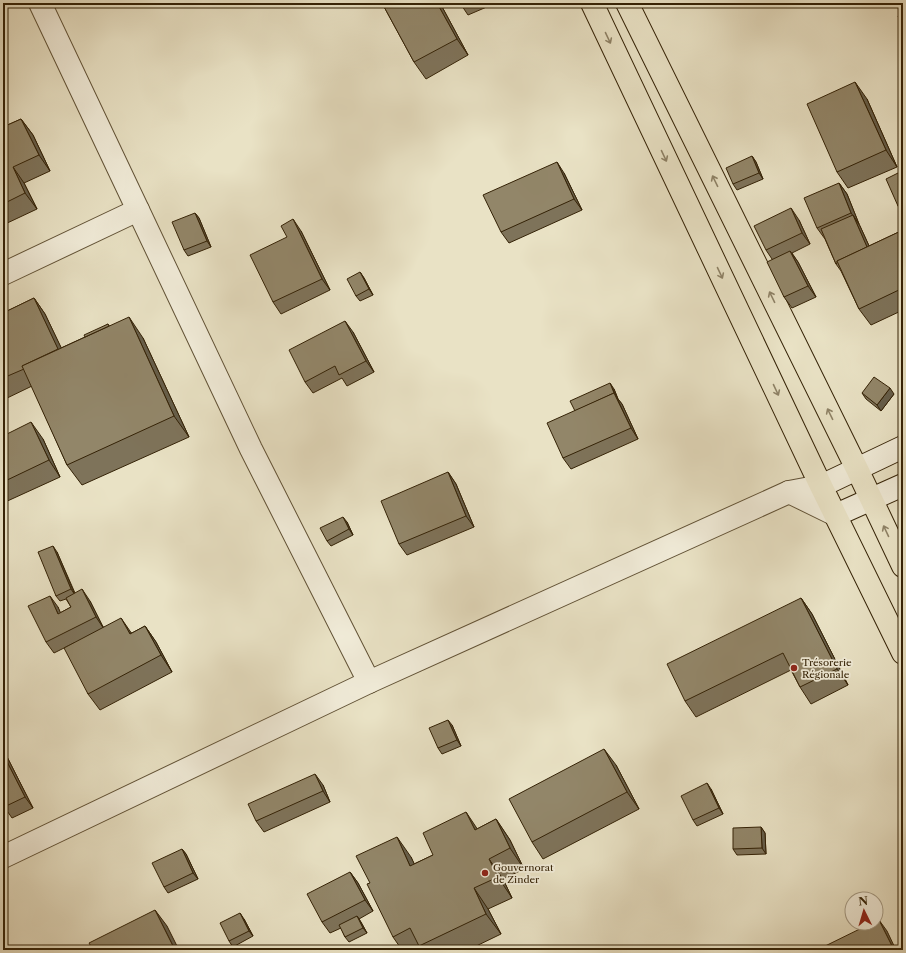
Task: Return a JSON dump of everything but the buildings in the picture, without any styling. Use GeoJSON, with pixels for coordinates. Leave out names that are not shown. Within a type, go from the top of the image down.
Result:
{"type":"FeatureCollection","features":[{"type":"Feature","properties":{"kind":"highway"},"geometry":{"type":"LineString","coordinates":[[592,3],[821,486],[903,653]]}},
{"type":"Feature","properties":{"kind":"highway"},"geometry":{"type":"LineString","coordinates":[[627,3],[872,499],[903,566]]}},
{"type":"Feature","properties":{"kind":"street"},"geometry":{"type":"LineString","coordinates":[[40,3],[251,449],[369,682]]}},
{"type":"Feature","properties":{"kind":"street"},"geometry":{"type":"LineString","coordinates":[[3,274],[138,210]]}},
{"type":"Feature","properties":{"kind":"street"},"geometry":{"type":"LineString","coordinates":[[3,857],[369,682],[789,492],[821,486],[903,447]]}},
{"type":"Feature","properties":{"kind":"street"},"geometry":{"type":"LineString","coordinates":[[789,492],[836,516],[903,485]]}},
{"type":"Feature","properties":{"kind":"place","name":"Trésorerie Régionale"},"geometry":{"type":"Point","coordinates":[794,668]}},
{"type":"Feature","properties":{"kind":"place","name":"Gouvernorat de Zinder"},"geometry":{"type":"Point","coordinates":[485,873]}}]}
